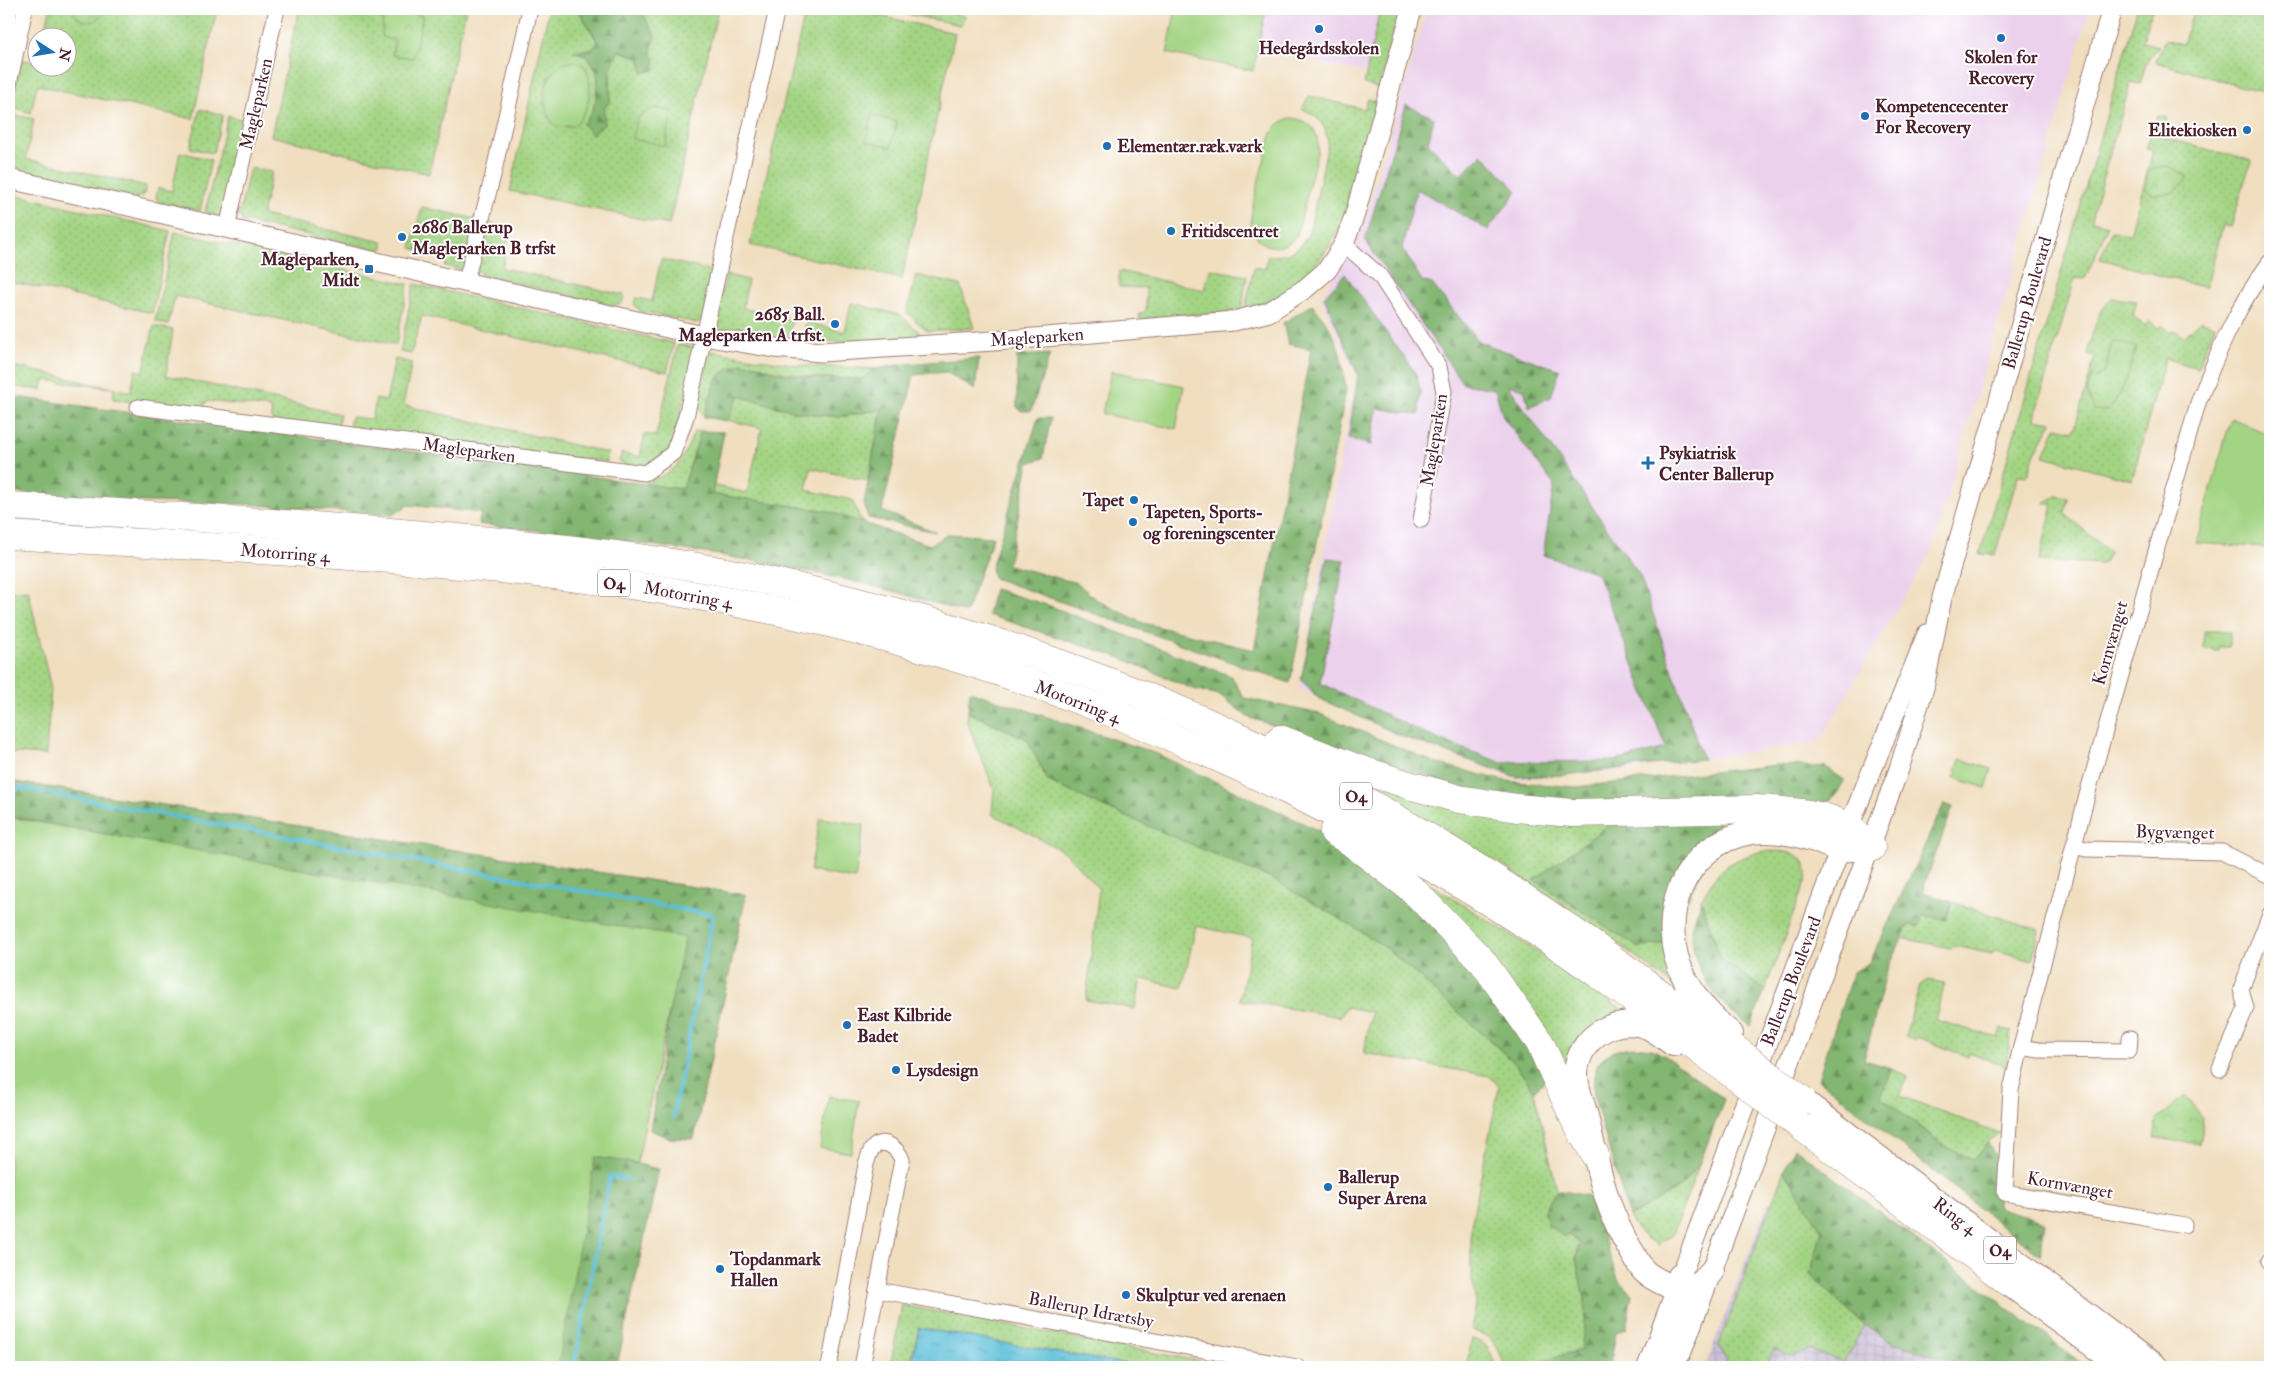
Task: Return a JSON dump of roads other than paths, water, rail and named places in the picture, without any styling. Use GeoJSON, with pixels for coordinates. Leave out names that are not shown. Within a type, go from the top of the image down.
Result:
{"type":"FeatureCollection","features":[{"type":"Feature","properties":{"kind":"highway","name":"Motorring 4"},"geometry":{"type":"LineString","coordinates":[[9,506],[388,531],[587,551],[751,577],[860,602],[945,626],[1060,664]]}},
{"type":"Feature","properties":{"kind":"highway","name":"Motorring 4"},"geometry":{"type":"LineString","coordinates":[[9,535],[384,559],[508,570],[669,591],[748,606],[844,628],[941,654],[1050,690],[1196,748]]}},
{"type":"Feature","properties":{"kind":"highway"},"geometry":{"type":"LineString","coordinates":[[1060,664],[1133,679],[1172,692],[1270,735],[1359,769],[1459,798],[1517,808],[1572,813],[1757,809],[1785,811],[1823,818],[1844,838],[1870,848]]}},
{"type":"Feature","properties":{"kind":"highway","name":"O4"},"geometry":{"type":"LineString","coordinates":[[1060,664],[1214,726],[1304,768],[1393,816],[1492,877],[1630,970],[1727,1057],[2009,1282]]}},
{"type":"Feature","properties":{"kind":"highway"},"geometry":{"type":"LineString","coordinates":[[1196,748],[1348,840],[1419,896],[1483,962],[1540,1043],[1574,1118],[1595,1156]]}},
{"type":"Feature","properties":{"kind":"highway","name":"O4"},"geometry":{"type":"LineString","coordinates":[[1196,748],[1281,788],[1381,840],[1478,896],[1727,1057]]}},
{"type":"Feature","properties":{"kind":"main road"},"geometry":{"type":"LineString","coordinates":[[1727,1057],[1709,1013],[1685,980],[1672,940],[1673,908],[1681,884],[1690,869],[1702,856],[1716,846],[1750,832],[1784,832],[1844,838]]}},
{"type":"Feature","properties":{"kind":"main road"},"geometry":{"type":"LineString","coordinates":[[1712,1271],[1698,1285],[1680,1285],[1642,1270],[1620,1232],[1595,1156],[1586,1113],[1576,1080],[1577,1066],[1586,1045],[1604,1029],[1616,1024],[1633,1023],[1646,1026],[1657,1032],[1727,1057]]}},
{"type":"Feature","properties":{"kind":"main road","name":"Ring 4"},"geometry":{"type":"LineString","coordinates":[[1803,1117],[2156,1367]]}},
{"type":"Feature","properties":{"kind":"main road","name":"O4"},"geometry":{"type":"LineString","coordinates":[[2009,1282],[2123,1367]]}},
{"type":"Feature","properties":{"kind":"main road"},"geometry":{"type":"LineString","coordinates":[[1666,1367],[1680,1324],[1680,1285]]}},
{"type":"Feature","properties":{"kind":"street"},"geometry":{"type":"LineString","coordinates":[[9,84],[25,9]]}},
{"type":"Feature","properties":{"kind":"street","name":"Magleparken"},"geometry":{"type":"LineString","coordinates":[[227,228],[277,9]]}},
{"type":"Feature","properties":{"kind":"street"},"geometry":{"type":"LineString","coordinates":[[466,281],[530,9]]}},
{"type":"Feature","properties":{"kind":"street","name":"Magleparken"},"geometry":{"type":"LineString","coordinates":[[138,406],[645,473],[673,452],[686,417],[777,9]]}},
{"type":"Feature","properties":{"kind":"street","name":"Magleparken"},"geometry":{"type":"LineString","coordinates":[[9,179],[703,336],[775,348],[821,352],[1010,340],[1234,321],[1269,312],[1306,288],[1326,270],[1344,244],[1355,214],[1412,9]]}},
{"type":"Feature","properties":{"kind":"street","name":"Ballerup Boulevard"},"geometry":{"type":"LineString","coordinates":[[1676,1367],[1899,769],[1924,688],[1942,598],[2112,9]]}},
{"type":"Feature","properties":{"kind":"street","name":"Magleparken"},"geometry":{"type":"LineString","coordinates":[[1344,244],[1380,276],[1439,367],[1444,392],[1421,520]]}},
{"type":"Feature","properties":{"kind":"street","name":"Kornvænget"},"geometry":{"type":"LineString","coordinates":[[2184,1224],[2006,1193],[2011,1090],[2074,846],[2198,403],[2231,326],[2270,262]]}},
{"type":"Feature","properties":{"kind":"street","name":"Ballerup Boulevard"},"geometry":{"type":"LineString","coordinates":[[1647,1367],[1680,1285],[1844,838],[1902,691],[1942,598]]}},
{"type":"Feature","properties":{"kind":"street","name":"Bygvænget"},"geometry":{"type":"LineString","coordinates":[[2074,846],[2086,849],[2222,852],[2270,876]]}},
{"type":"Feature","properties":{"kind":"street"},"geometry":{"type":"LineString","coordinates":[[2220,1069],[2246,1008],[2242,989],[2270,914]]}},
{"type":"Feature","properties":{"kind":"street"},"geometry":{"type":"LineString","coordinates":[[2021,1047],[2039,1050],[2129,1051],[2130,1038]]}},
{"type":"Feature","properties":{"kind":"street"},"geometry":{"type":"LineString","coordinates":[[829,1367],[866,1164],[873,1148],[879,1144],[888,1144],[895,1148],[902,1160],[862,1367]]}},
{"type":"Feature","properties":{"kind":"street","name":"Ballerup Idrætsby"},"geometry":{"type":"LineString","coordinates":[[877,1290],[1297,1367]]}},
{"type":"Feature","properties":{"kind":"water"},"geometry":{"type":"Polygon","coordinates":[[[919,1328],[1142,1367],[911,1367],[919,1328]]]}},
{"type":"Feature","properties":{"kind":"waterway"},"geometry":{"type":"LineString","coordinates":[[9,786],[713,915],[673,1117]]}},
{"type":"Feature","properties":{"kind":"waterway"},"geometry":{"type":"LineString","coordinates":[[574,1367],[610,1176],[629,1179]]}},
{"type":"Feature","properties":{"kind":"place","name":"Hedegårdsskolen"},"geometry":{"type":"Point","coordinates":[1319,29]}},
{"type":"Feature","properties":{"kind":"place","name":"Skolen for Recovery"},"geometry":{"type":"Point","coordinates":[2001,38]}},
{"type":"Feature","properties":{"kind":"place","name":"Kompetencecenter For Recovery"},"geometry":{"type":"Point","coordinates":[1865,116]}},
{"type":"Feature","properties":{"kind":"place","name":"Elitekiosken"},"geometry":{"type":"Point","coordinates":[2247,130]}},
{"type":"Feature","properties":{"kind":"place","name":"Elementær.ræk.værk"},"geometry":{"type":"Point","coordinates":[1107,146]}},
{"type":"Feature","properties":{"kind":"place","name":"Fritidscentret"},"geometry":{"type":"Point","coordinates":[1171,231]}},
{"type":"Feature","properties":{"kind":"place","name":"2686 Ballerup Magleparken B trfst"},"geometry":{"type":"Point","coordinates":[402,237]}},
{"type":"Feature","properties":{"kind":"place","name":"Magleparken, Midt"},"geometry":{"type":"Point","coordinates":[369,269]}},
{"type":"Feature","properties":{"kind":"place","name":"2685 Ball. Magleparken A trfst."},"geometry":{"type":"Point","coordinates":[835,324]}},
{"type":"Feature","properties":{"kind":"place","name":"Psykiatrisk Center Ballerup"},"geometry":{"type":"Point","coordinates":[1648,463]}},
{"type":"Feature","properties":{"kind":"place","name":"Tapet"},"geometry":{"type":"Point","coordinates":[1134,500]}},
{"type":"Feature","properties":{"kind":"place","name":"Tapeten, Sports- og foreningscenter"},"geometry":{"type":"Point","coordinates":[1133,522]}},
{"type":"Feature","properties":{"kind":"place","name":"East Kilbride Badet"},"geometry":{"type":"Point","coordinates":[847,1025]}},
{"type":"Feature","properties":{"kind":"place","name":"Lysdesign"},"geometry":{"type":"Point","coordinates":[896,1070]}},
{"type":"Feature","properties":{"kind":"place","name":"Ballerup Super Arena"},"geometry":{"type":"Point","coordinates":[1328,1187]}},
{"type":"Feature","properties":{"kind":"place","name":"Topdanmark Hallen"},"geometry":{"type":"Point","coordinates":[720,1269]}},
{"type":"Feature","properties":{"kind":"place","name":"Skulptur ved arenaen"},"geometry":{"type":"Point","coordinates":[1126,1295]}}]}
